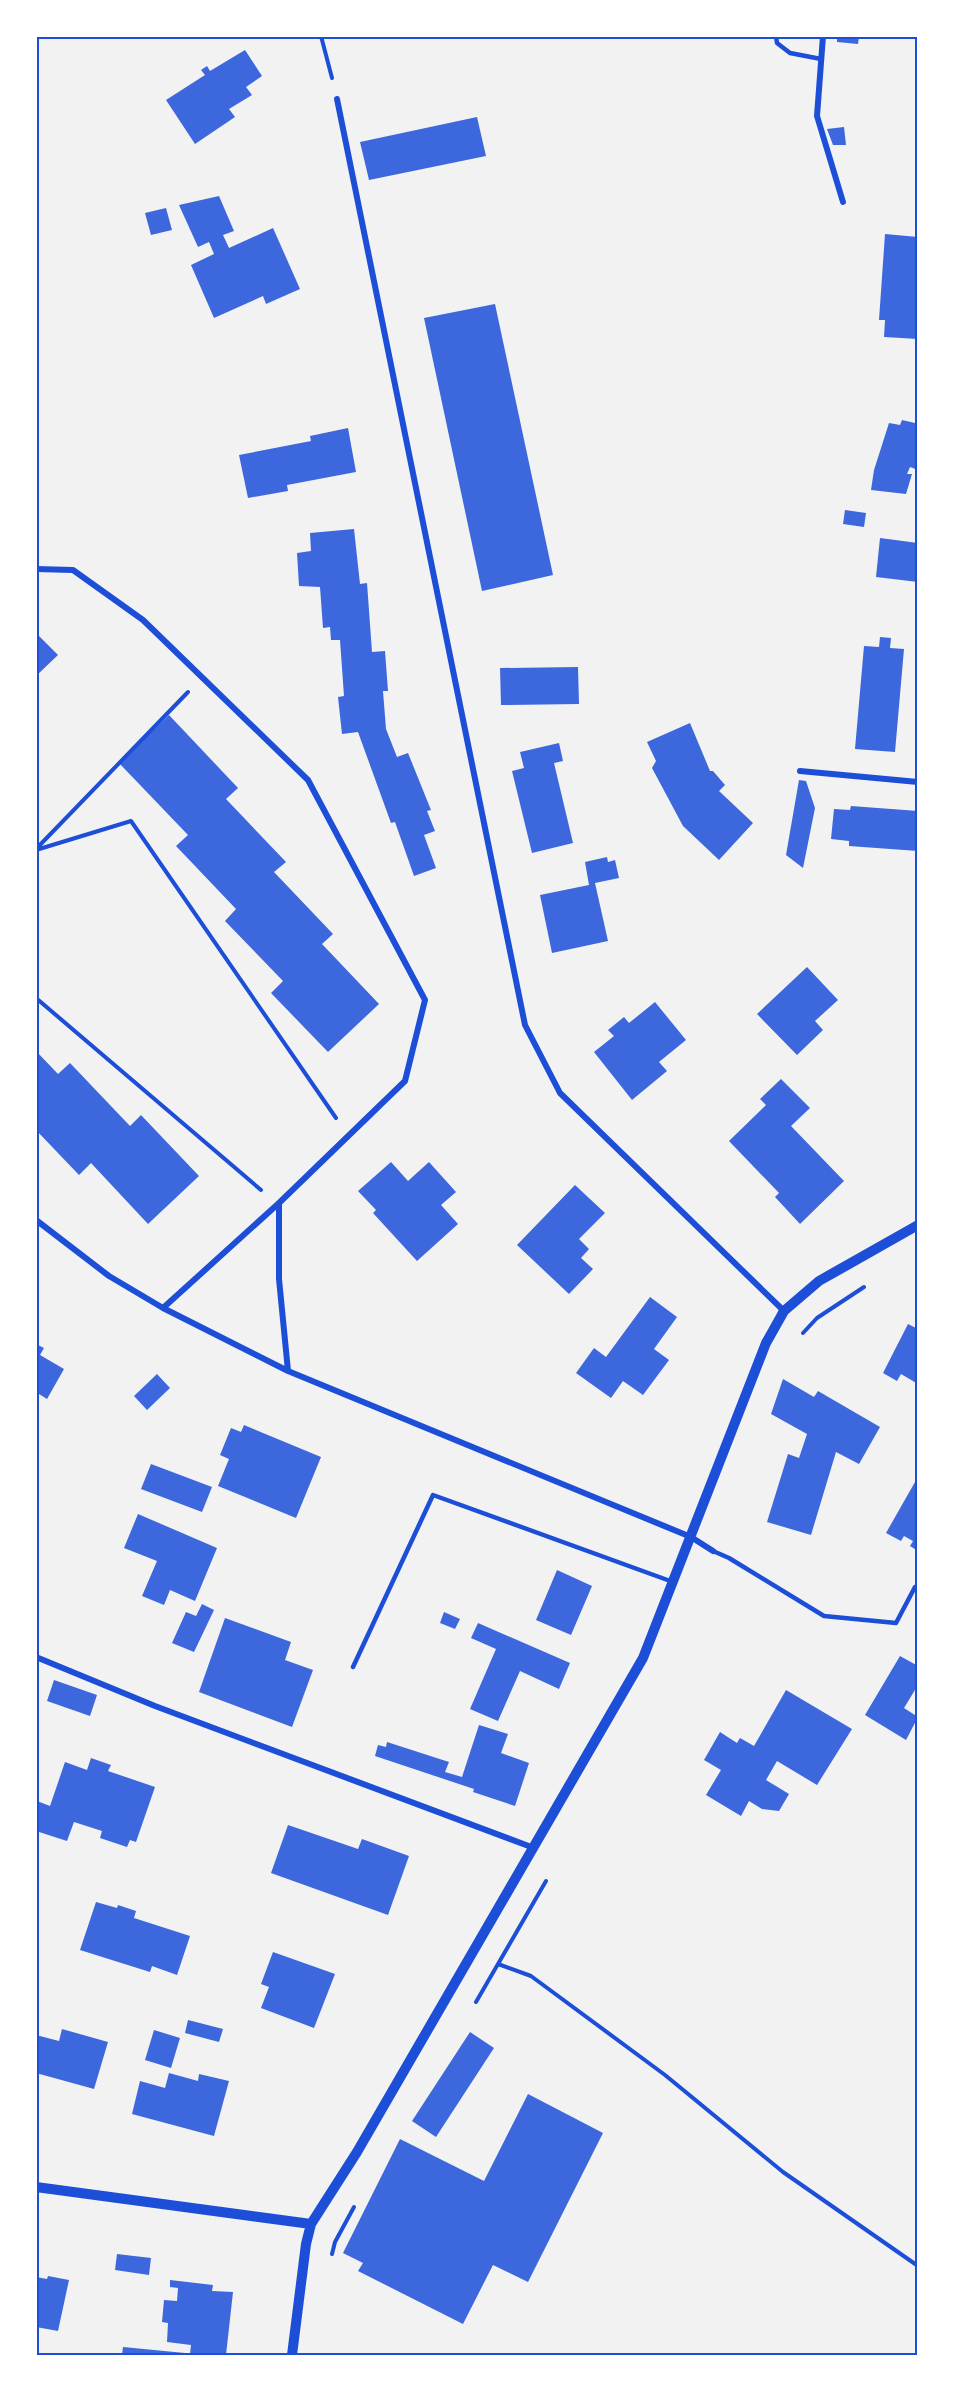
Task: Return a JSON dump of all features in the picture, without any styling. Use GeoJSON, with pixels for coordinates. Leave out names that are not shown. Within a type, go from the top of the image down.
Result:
{"type":"FeatureCollection","features":[{"type":"Feature","properties":{"kind":"street"},"geometry":{"type":"LineString","coordinates":[[823,36],[817,116],[843,202]]}},
{"type":"Feature","properties":{"kind":"street"},"geometry":{"type":"LineString","coordinates":[[337,99],[525,1025],[561,1093],[784,1311]]}},
{"type":"Feature","properties":{"kind":"street"},"geometry":{"type":"LineString","coordinates":[[36,569],[73,570],[143,620],[308,780],[425,1000],[405,1081],[279,1203],[163,1308]]}},
{"type":"Feature","properties":{"kind":"street"},"geometry":{"type":"LineString","coordinates":[[800,771],[918,782]]}},
{"type":"Feature","properties":{"kind":"street"},"geometry":{"type":"LineString","coordinates":[[279,1203],[279,1279],[288,1371]]}},
{"type":"Feature","properties":{"kind":"street"},"geometry":{"type":"LineString","coordinates":[[36,1220],[109,1276],[163,1308],[288,1371],[691,1537],[713,1551]]}},
{"type":"Feature","properties":{"kind":"street"},"geometry":{"type":"LineString","coordinates":[[292,2355],[306,2244],[311,2224],[357,2152],[643,1658],[766,1343],[784,1311],[819,1281],[918,1225]]}},
{"type":"Feature","properties":{"kind":"street"},"geometry":{"type":"LineString","coordinates":[[36,1657],[155,1706],[534,1848]]}},
{"type":"Feature","properties":{"kind":"street"},"geometry":{"type":"LineString","coordinates":[[36,2187],[311,2224]]}},
{"type":"Feature","properties":{"kind":"lane"},"geometry":{"type":"LineString","coordinates":[[776,36],[777,43],[790,53],[821,59]]}},
{"type":"Feature","properties":{"kind":"lane"},"geometry":{"type":"LineString","coordinates":[[353,1667],[433,1495],[673,1582]]}},
{"type":"Feature","properties":{"kind":"lane"},"geometry":{"type":"LineString","coordinates":[[713,1551],[729,1558],[824,1616],[896,1623],[915,1587]]}},
{"type":"Feature","properties":{"kind":"path"},"geometry":{"type":"LineString","coordinates":[[321,36],[337,99]]}},
{"type":"Feature","properties":{"kind":"path"},"geometry":{"type":"LineString","coordinates":[[36,850],[202,678]]}},
{"type":"Feature","properties":{"kind":"path"},"geometry":{"type":"LineString","coordinates":[[36,850],[132,820],[347,1135]]}},
{"type":"Feature","properties":{"kind":"path"},"geometry":{"type":"LineString","coordinates":[[36,998],[245,1177],[279,1203]]}},
{"type":"Feature","properties":{"kind":"path"},"geometry":{"type":"LineString","coordinates":[[498,1964],[531,1976],[665,2075],[783,2172],[918,2266]]}},
{"type":"Feature","properties":{"kind":"building"},"geometry":{"type":"Polygon","coordinates":[[[837,36],[859,36],[858,44],[837,42],[837,36]]]}},
{"type":"Feature","properties":{"kind":"building"},"geometry":{"type":"Polygon","coordinates":[[[245,50],[262,76],[246,87],[252,95],[229,109],[235,117],[195,144],[166,100],[205,75],[201,70],[207,66],[210,71],[245,50]]]}},
{"type":"Feature","properties":{"kind":"building"},"geometry":{"type":"Polygon","coordinates":[[[477,117],[486,156],[369,180],[360,142],[477,117]]]}},
{"type":"Feature","properties":{"kind":"building"},"geometry":{"type":"Polygon","coordinates":[[[844,127],[846,145],[833,145],[827,129],[844,127]]]}},
{"type":"Feature","properties":{"kind":"building"},"geometry":{"type":"Polygon","coordinates":[[[219,196],[234,231],[223,235],[229,248],[273,228],[300,289],[266,304],[263,296],[214,318],[191,265],[214,254],[209,242],[198,247],[179,205],[219,196]]]}},
{"type":"Feature","properties":{"kind":"building"},"geometry":{"type":"Polygon","coordinates":[[[166,208],[172,230],[151,235],[145,213],[166,208]]]}},
{"type":"Feature","properties":{"kind":"building"},"geometry":{"type":"Polygon","coordinates":[[[885,234],[918,237],[918,339],[884,337],[885,320],[879,320],[885,234]]]}},
{"type":"Feature","properties":{"kind":"building"},"geometry":{"type":"Polygon","coordinates":[[[495,304],[553,575],[482,591],[424,318],[495,304]]]}},
{"type":"Feature","properties":{"kind":"building"},"geometry":{"type":"Polygon","coordinates":[[[918,418],[918,470],[910,467],[907,474],[912,474],[906,494],[871,490],[874,470],[889,423],[900,425],[902,420],[915,423],[918,418]]]}},
{"type":"Feature","properties":{"kind":"building"},"geometry":{"type":"Polygon","coordinates":[[[348,428],[356,472],[287,485],[288,491],[248,498],[239,455],[311,441],[310,436],[348,428]]]}},
{"type":"Feature","properties":{"kind":"building"},"geometry":{"type":"Polygon","coordinates":[[[845,510],[866,513],[864,527],[843,524],[845,510]]]}},
{"type":"Feature","properties":{"kind":"building"},"geometry":{"type":"Polygon","coordinates":[[[354,529],[360,584],[367,583],[372,652],[385,651],[388,691],[383,691],[386,729],[397,757],[408,753],[431,810],[427,811],[435,831],[424,835],[436,868],[414,876],[395,822],[391,823],[358,732],[342,734],[338,697],[344,696],[340,640],[331,640],[330,627],[323,628],[320,587],[299,586],[297,553],[311,551],[310,533],[354,529]]]}},
{"type":"Feature","properties":{"kind":"building"},"geometry":{"type":"Polygon","coordinates":[[[880,538],[918,543],[918,582],[876,577],[880,538]]]}},
{"type":"Feature","properties":{"kind":"building"},"geometry":{"type":"Polygon","coordinates":[[[36,633],[58,655],[36,676],[36,633]]]}},
{"type":"Feature","properties":{"kind":"building"},"geometry":{"type":"Polygon","coordinates":[[[880,637],[891,638],[890,648],[904,649],[895,752],[855,749],[864,646],[879,647],[880,637]]]}},
{"type":"Feature","properties":{"kind":"building"},"geometry":{"type":"Polygon","coordinates":[[[578,667],[579,704],[501,705],[500,668],[578,667]]]}},
{"type":"Feature","properties":{"kind":"building"},"geometry":{"type":"Polygon","coordinates":[[[169,715],[238,788],[226,799],[286,862],[274,872],[333,934],[322,944],[379,1004],[328,1052],[271,993],[283,981],[225,921],[236,909],[176,846],[188,835],[119,763],[169,715]]]}},
{"type":"Feature","properties":{"kind":"building"},"geometry":{"type":"Polygon","coordinates":[[[690,723],[710,771],[713,771],[725,785],[719,791],[753,823],[719,860],[683,826],[652,768],[656,761],[647,742],[690,723]]]}},
{"type":"Feature","properties":{"kind":"building"},"geometry":{"type":"Polygon","coordinates":[[[559,743],[563,761],[554,763],[573,843],[532,853],[512,771],[524,768],[520,752],[559,743]]]}},
{"type":"Feature","properties":{"kind":"building"},"geometry":{"type":"Polygon","coordinates":[[[799,780],[806,781],[815,808],[803,868],[786,855],[799,780]]]}},
{"type":"Feature","properties":{"kind":"building"},"geometry":{"type":"Polygon","coordinates":[[[851,806],[918,811],[918,851],[849,846],[849,841],[831,839],[834,809],[850,810],[851,806]]]}},
{"type":"Feature","properties":{"kind":"building"},"geometry":{"type":"Polygon","coordinates":[[[607,857],[608,862],[615,860],[619,878],[595,883],[608,941],[552,953],[540,895],[589,885],[585,862],[607,857]]]}},
{"type":"Feature","properties":{"kind":"building"},"geometry":{"type":"Polygon","coordinates":[[[807,967],[838,1000],[815,1021],[823,1030],[797,1055],[757,1014],[807,967]]]}},
{"type":"Feature","properties":{"kind":"building"},"geometry":{"type":"Polygon","coordinates":[[[655,1002],[686,1040],[659,1062],[667,1071],[632,1100],[594,1052],[614,1036],[608,1030],[624,1017],[629,1023],[655,1002]]]}},
{"type":"Feature","properties":{"kind":"building"},"geometry":{"type":"Polygon","coordinates":[[[36,1051],[58,1074],[70,1063],[130,1126],[141,1115],[199,1176],[148,1224],[91,1163],[79,1175],[36,1130],[36,1051]]]}},
{"type":"Feature","properties":{"kind":"building"},"geometry":{"type":"Polygon","coordinates":[[[781,1079],[810,1108],[791,1126],[844,1181],[800,1224],[775,1197],[779,1193],[729,1141],[766,1105],[760,1099],[781,1079]]]}},
{"type":"Feature","properties":{"kind":"building"},"geometry":{"type":"Polygon","coordinates":[[[391,1162],[408,1181],[429,1162],[456,1192],[441,1205],[458,1224],[417,1261],[373,1213],[376,1210],[358,1191],[391,1162]]]}},
{"type":"Feature","properties":{"kind":"building"},"geometry":{"type":"Polygon","coordinates":[[[575,1185],[605,1213],[579,1239],[589,1249],[581,1258],[593,1269],[569,1294],[517,1245],[575,1185]]]}},
{"type":"Feature","properties":{"kind":"building"},"geometry":{"type":"Polygon","coordinates":[[[650,1297],[677,1317],[654,1349],[669,1360],[643,1395],[623,1381],[611,1398],[576,1373],[594,1348],[606,1357],[650,1297]]]}},
{"type":"Feature","properties":{"kind":"building"},"geometry":{"type":"Polygon","coordinates":[[[908,1324],[918,1329],[918,1384],[901,1374],[897,1381],[883,1373],[908,1324]]]}},
{"type":"Feature","properties":{"kind":"building"},"geometry":{"type":"Polygon","coordinates":[[[36,1344],[44,1348],[40,1355],[64,1369],[47,1399],[39,1394],[36,1399],[36,1344]]]}},
{"type":"Feature","properties":{"kind":"building"},"geometry":{"type":"Polygon","coordinates":[[[157,1374],[170,1388],[147,1410],[134,1396],[157,1374]]]}},
{"type":"Feature","properties":{"kind":"building"},"geometry":{"type":"Polygon","coordinates":[[[783,1379],[814,1397],[818,1391],[880,1427],[859,1464],[836,1452],[811,1535],[767,1522],[788,1454],[799,1458],[807,1434],[771,1414],[783,1379]]]}},
{"type":"Feature","properties":{"kind":"building"},"geometry":{"type":"Polygon","coordinates":[[[244,1425],[321,1457],[296,1518],[218,1486],[229,1459],[220,1455],[231,1428],[241,1432],[244,1425]]]}},
{"type":"Feature","properties":{"kind":"building"},"geometry":{"type":"Polygon","coordinates":[[[151,1464],[212,1487],[202,1512],[141,1489],[151,1464]]]}},
{"type":"Feature","properties":{"kind":"building"},"geometry":{"type":"Polygon","coordinates":[[[915,1482],[918,1484],[918,1551],[910,1546],[913,1541],[904,1536],[901,1541],[886,1533],[915,1482]]]}},
{"type":"Feature","properties":{"kind":"building"},"geometry":{"type":"Polygon","coordinates":[[[138,1514],[217,1548],[195,1601],[170,1590],[164,1605],[142,1596],[157,1561],[124,1548],[138,1514]]]}},
{"type":"Feature","properties":{"kind":"building"},"geometry":{"type":"Polygon","coordinates":[[[557,1570],[592,1586],[571,1635],[536,1620],[557,1570]]]}},
{"type":"Feature","properties":{"kind":"building"},"geometry":{"type":"Polygon","coordinates":[[[202,1604],[214,1610],[194,1652],[172,1643],[186,1612],[196,1616],[202,1604]]]}},
{"type":"Feature","properties":{"kind":"building"},"geometry":{"type":"Polygon","coordinates":[[[444,1612],[460,1619],[455,1629],[440,1623],[444,1612]]]}},
{"type":"Feature","properties":{"kind":"building"},"geometry":{"type":"Polygon","coordinates":[[[225,1618],[291,1642],[285,1660],[313,1670],[292,1727],[199,1692],[225,1618]]]}},
{"type":"Feature","properties":{"kind":"building"},"geometry":{"type":"Polygon","coordinates":[[[478,1623],[570,1663],[559,1689],[520,1671],[498,1721],[470,1709],[496,1649],[471,1638],[478,1623]]]}},
{"type":"Feature","properties":{"kind":"building"},"geometry":{"type":"Polygon","coordinates":[[[900,1656],[918,1666],[918,1685],[904,1708],[918,1717],[906,1740],[865,1715],[900,1656]]]}},
{"type":"Feature","properties":{"kind":"building"},"geometry":{"type":"Polygon","coordinates":[[[54,1680],[97,1695],[90,1716],[47,1701],[54,1680]]]}},
{"type":"Feature","properties":{"kind":"building"},"geometry":{"type":"Polygon","coordinates":[[[786,1690],[852,1729],[817,1785],[777,1761],[766,1780],[789,1794],[779,1811],[762,1809],[749,1801],[741,1816],[706,1795],[721,1770],[704,1760],[720,1732],[737,1743],[740,1738],[754,1746],[786,1690]]]}},
{"type":"Feature","properties":{"kind":"building"},"geometry":{"type":"Polygon","coordinates":[[[479,1725],[508,1734],[501,1753],[529,1763],[515,1806],[473,1792],[474,1789],[375,1756],[378,1745],[386,1747],[387,1742],[449,1762],[445,1772],[462,1777],[479,1725]]]}},
{"type":"Feature","properties":{"kind":"building"},"geometry":{"type":"Polygon","coordinates":[[[91,1758],[111,1765],[108,1771],[155,1787],[136,1842],[130,1840],[127,1847],[100,1838],[102,1831],[74,1822],[67,1841],[36,1831],[37,1801],[50,1806],[65,1762],[87,1770],[91,1758]]]}},
{"type":"Feature","properties":{"kind":"building"},"geometry":{"type":"Polygon","coordinates":[[[288,1825],[358,1849],[362,1839],[409,1856],[388,1915],[271,1873],[288,1825]]]}},
{"type":"Feature","properties":{"kind":"building"},"geometry":{"type":"Polygon","coordinates":[[[96,1902],[117,1908],[118,1905],[136,1911],[134,1918],[190,1936],[177,1975],[152,1966],[150,1972],[80,1950],[96,1902]]]}},
{"type":"Feature","properties":{"kind":"building"},"geometry":{"type":"Polygon","coordinates":[[[273,1952],[335,1974],[314,2028],[261,2008],[269,1987],[261,1984],[273,1952]]]}},
{"type":"Feature","properties":{"kind":"building"},"geometry":{"type":"Polygon","coordinates":[[[188,2020],[223,2029],[219,2042],[185,2033],[188,2020]]]}},
{"type":"Feature","properties":{"kind":"building"},"geometry":{"type":"Polygon","coordinates":[[[62,2029],[108,2042],[94,2089],[36,2073],[36,2035],[59,2041],[62,2029]]]}},
{"type":"Feature","properties":{"kind":"building"},"geometry":{"type":"Polygon","coordinates":[[[154,2030],[180,2038],[171,2068],[145,2060],[154,2030]]]}},
{"type":"Feature","properties":{"kind":"building"},"geometry":{"type":"Polygon","coordinates":[[[470,2032],[494,2048],[436,2137],[412,2121],[470,2032]]]}},
{"type":"Feature","properties":{"kind":"building"},"geometry":{"type":"Polygon","coordinates":[[[169,2073],[198,2081],[199,2074],[229,2081],[214,2136],[132,2114],[140,2081],[165,2088],[169,2073]]]}},
{"type":"Feature","properties":{"kind":"building"},"geometry":{"type":"Polygon","coordinates":[[[528,2094],[603,2133],[528,2282],[493,2265],[463,2324],[358,2271],[363,2263],[343,2253],[400,2139],[484,2181],[528,2094]]]}},
{"type":"Feature","properties":{"kind":"building"},"geometry":{"type":"Polygon","coordinates":[[[117,2254],[151,2258],[149,2275],[115,2270],[117,2254]]]}},
{"type":"Feature","properties":{"kind":"building"},"geometry":{"type":"Polygon","coordinates":[[[48,2276],[69,2280],[58,2331],[36,2327],[36,2277],[47,2279],[48,2276]]]}},
{"type":"Feature","properties":{"kind":"building"},"geometry":{"type":"Polygon","coordinates":[[[170,2280],[213,2285],[212,2291],[233,2292],[226,2355],[190,2354],[191,2345],[167,2342],[168,2323],[162,2322],[164,2300],[177,2301],[178,2288],[170,2287],[170,2280]]]}},
{"type":"Feature","properties":{"kind":"building"},"geometry":{"type":"Polygon","coordinates":[[[123,2347],[185,2353],[185,2355],[122,2355],[123,2347]]]}}]}
